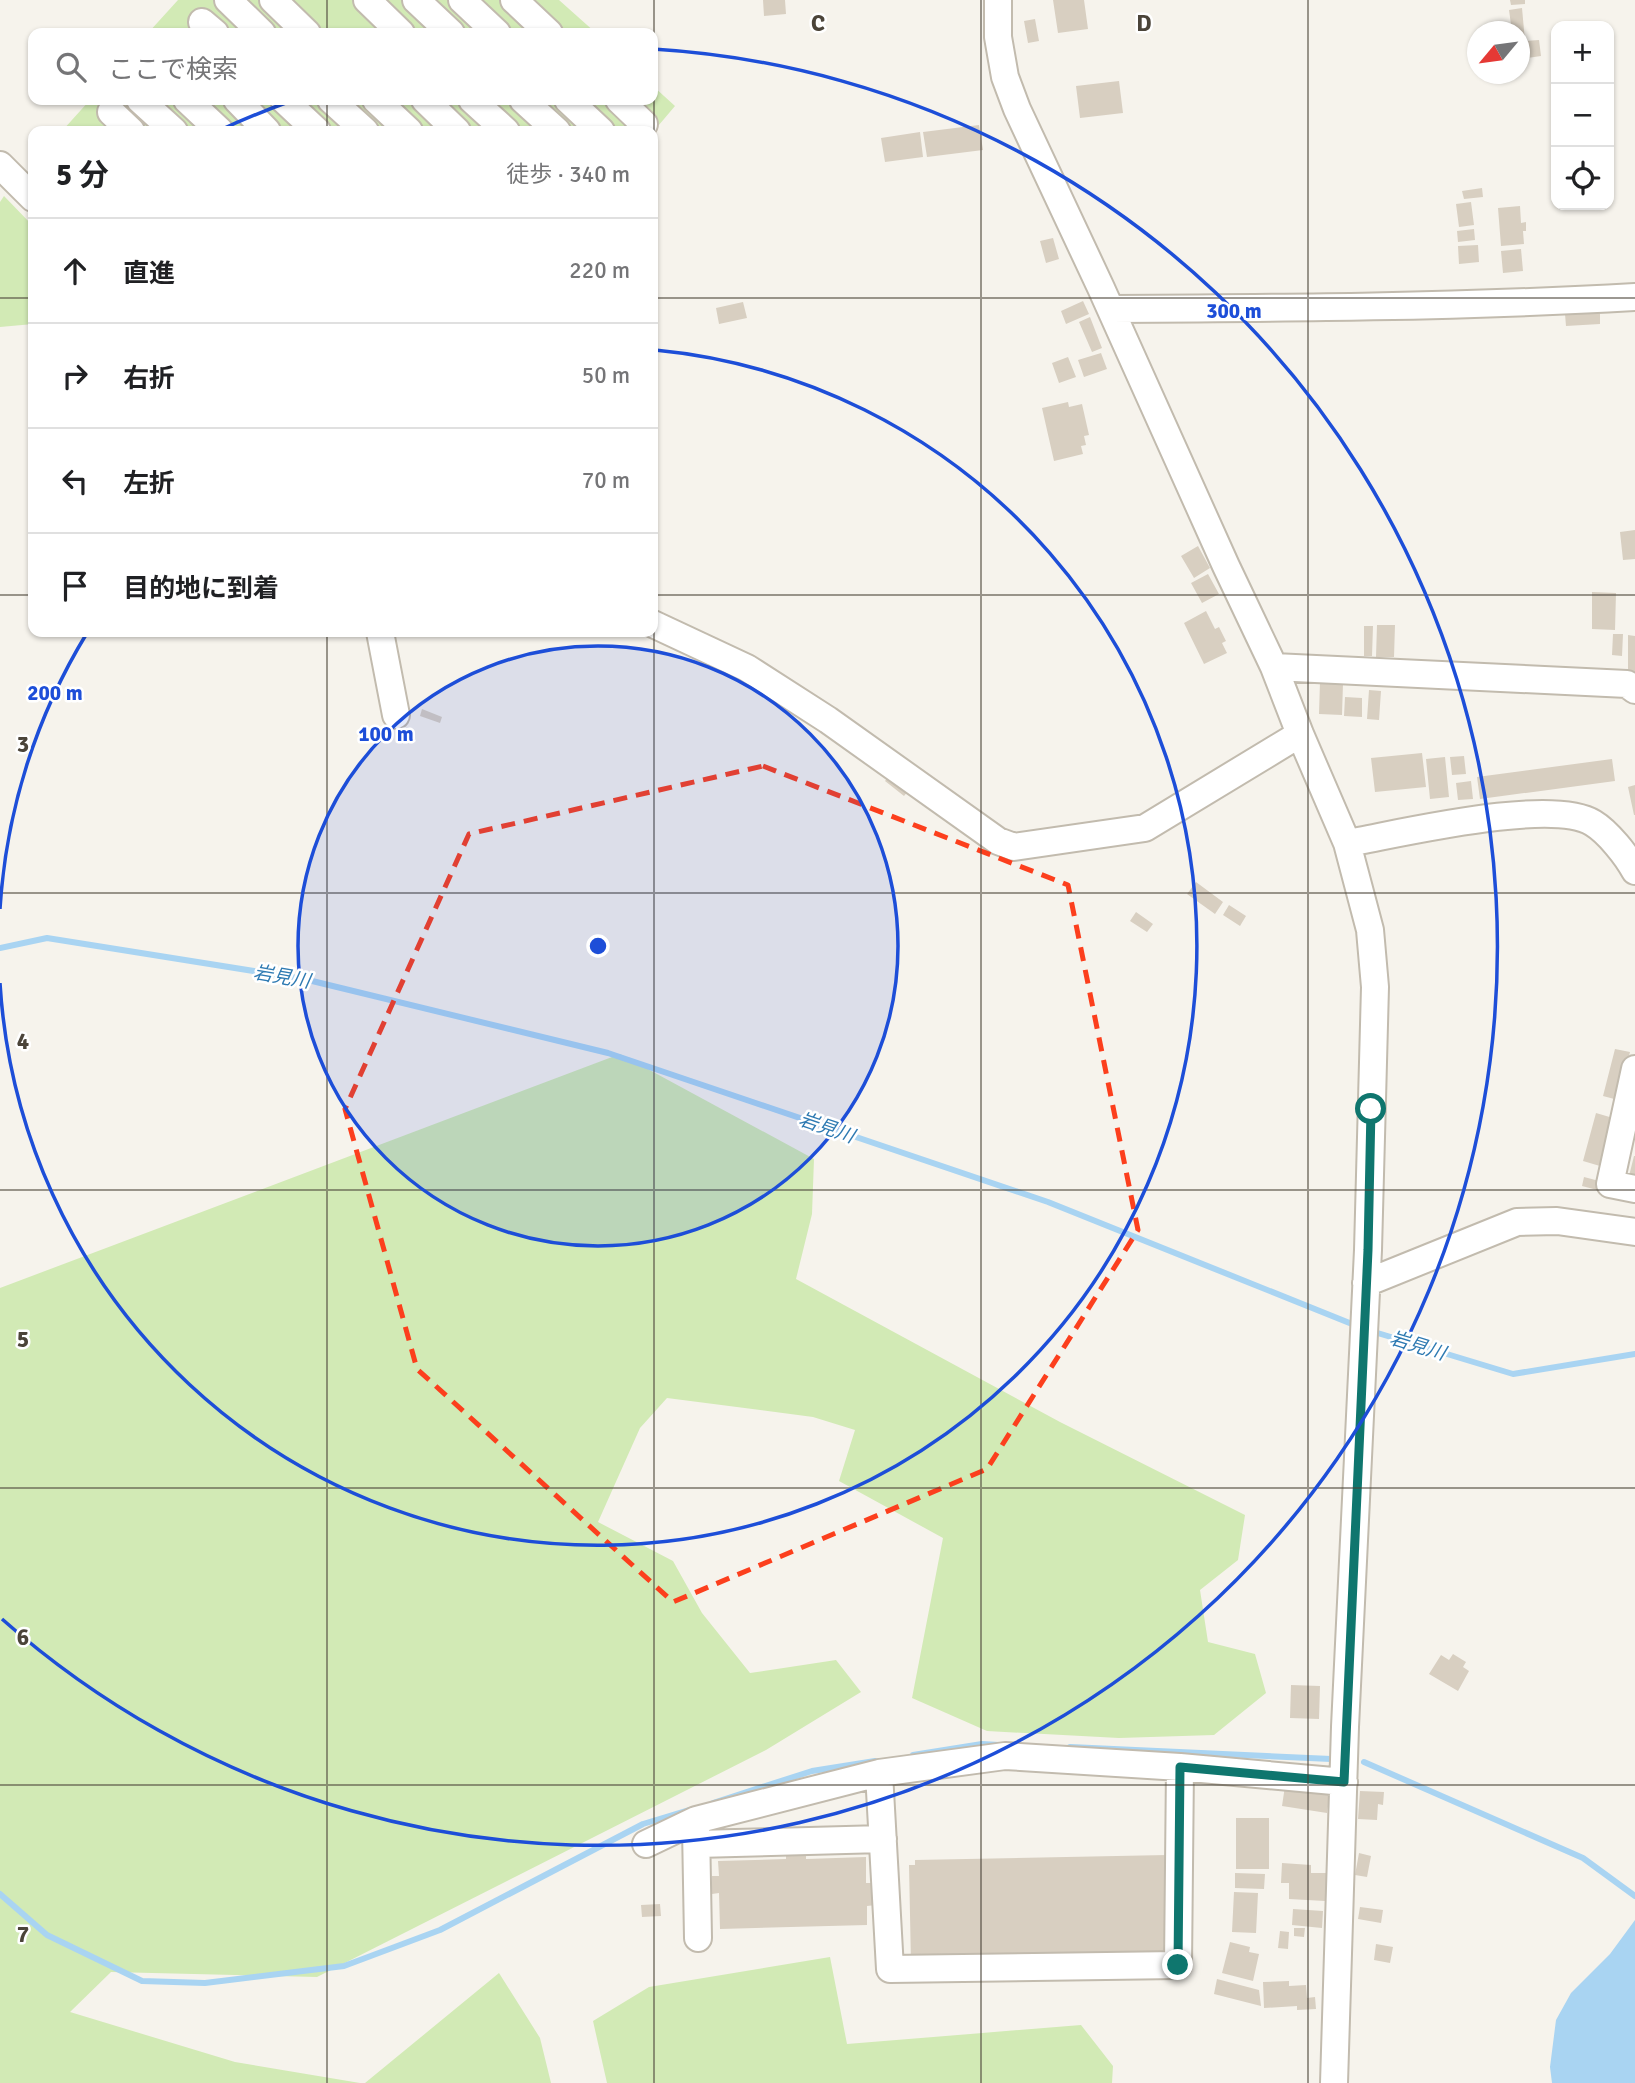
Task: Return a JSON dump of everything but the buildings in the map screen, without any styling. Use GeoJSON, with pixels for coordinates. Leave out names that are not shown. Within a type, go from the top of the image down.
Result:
{"type":"FeatureCollection","features":[{"type":"Feature","properties":{"kind":"street"},"geometry":{"type":"LineString","coordinates":[[228,0],[257,28]]}},
{"type":"Feature","properties":{"kind":"street"},"geometry":{"type":"LineString","coordinates":[[273,0],[302,28]]}},
{"type":"Feature","properties":{"kind":"street"},"geometry":{"type":"LineString","coordinates":[[367,0],[388,28]]}},
{"type":"Feature","properties":{"kind":"street"},"geometry":{"type":"LineString","coordinates":[[392,28],[414,0],[446,28]]}},
{"type":"Feature","properties":{"kind":"street"},"geometry":{"type":"LineString","coordinates":[[462,0],[492,28]]}},
{"type":"Feature","properties":{"kind":"street"},"geometry":{"type":"LineString","coordinates":[[514,0],[544,28]]}},
{"type":"Feature","properties":{"kind":"street"},"geometry":{"type":"LineString","coordinates":[[998,0],[998,37],[1005,77],[1017,109],[1275,667],[1300,734],[1347,843],[1370,930],[1375,987],[1366,1283],[1334,2083]]}},
{"type":"Feature","properties":{"kind":"street"},"geometry":{"type":"LineString","coordinates":[[145,105],[169,126]]}},
{"type":"Feature","properties":{"kind":"street"},"geometry":{"type":"LineString","coordinates":[[192,105],[215,126]]}},
{"type":"Feature","properties":{"kind":"street"},"geometry":{"type":"LineString","coordinates":[[242,105],[262,126]]}},
{"type":"Feature","properties":{"kind":"street"},"geometry":{"type":"LineString","coordinates":[[336,105],[360,126]]}},
{"type":"Feature","properties":{"kind":"street"},"geometry":{"type":"LineString","coordinates":[[381,105],[405,126]]}},
{"type":"Feature","properties":{"kind":"street"},"geometry":{"type":"LineString","coordinates":[[430,105],[452,126]]}},
{"type":"Feature","properties":{"kind":"street"},"geometry":{"type":"LineString","coordinates":[[477,105],[501,126]]}},
{"type":"Feature","properties":{"kind":"street"},"geometry":{"type":"LineString","coordinates":[[528,105],[552,126]]}},
{"type":"Feature","properties":{"kind":"street"},"geometry":{"type":"LineString","coordinates":[[573,105],[596,126]]}},
{"type":"Feature","properties":{"kind":"street"},"geometry":{"type":"LineString","coordinates":[[624,105],[644,124]]}},
{"type":"Feature","properties":{"kind":"street"},"geometry":{"type":"LineString","coordinates":[[111,112],[126,126]]}},
{"type":"Feature","properties":{"kind":"street"},"geometry":{"type":"LineString","coordinates":[[0,165],[28,193]]}},
{"type":"Feature","properties":{"kind":"street"},"geometry":{"type":"LineString","coordinates":[[1111,309],[1527,303],[1635,297]]}},
{"type":"Feature","properties":{"kind":"street"},"geometry":{"type":"LineString","coordinates":[[658,626],[747,668],[828,720],[998,841],[1014,847],[1146,828],[1300,734]]}},
{"type":"Feature","properties":{"kind":"street"},"geometry":{"type":"LineString","coordinates":[[381,637],[396,715]]}},
{"type":"Feature","properties":{"kind":"street"},"geometry":{"type":"LineString","coordinates":[[1275,667],[1627,684],[1635,690]]}},
{"type":"Feature","properties":{"kind":"street"},"geometry":{"type":"LineString","coordinates":[[1347,843],[1521,813],[1559,813],[1592,822],[1628,857],[1635,872]]}},
{"type":"Feature","properties":{"kind":"street"},"geometry":{"type":"LineString","coordinates":[[1635,1069],[1609,1184],[1635,1189]]}},
{"type":"Feature","properties":{"kind":"street"},"geometry":{"type":"LineString","coordinates":[[1366,1283],[1517,1222],[1557,1221],[1635,1232]]}},
{"type":"Feature","properties":{"kind":"street"},"geometry":{"type":"LineString","coordinates":[[646,1844],[696,1832],[788,1796],[879,1773],[1005,1756],[1180,1767],[1344,1782]]}},
{"type":"Feature","properties":{"kind":"street"},"geometry":{"type":"LineString","coordinates":[[879,1773],[890,1969],[1178,1965],[1180,1767]]}},
{"type":"Feature","properties":{"kind":"street"},"geometry":{"type":"LineString","coordinates":[[787,1841],[788,1796]]}},
{"type":"Feature","properties":{"kind":"street"},"geometry":{"type":"LineString","coordinates":[[696,1832],[787,1841],[883,1839]]}},
{"type":"Feature","properties":{"kind":"street"},"geometry":{"type":"LineString","coordinates":[[696,1832],[698,1938]]}},
{"type":"Feature","properties":{"kind":"highlighted area"},"geometry":{"type":"Polygon","coordinates":[[[763,766],[1068,885],[1138,1230],[987,1469],[673,1602],[417,1369],[345,1109],[469,834],[763,766]]]}},
{"type":"Feature","properties":{"kind":"green space"},"geometry":{"type":"Polygon","coordinates":[[[178,0],[559,0],[590,28],[153,28],[178,0]]]}},
{"type":"Feature","properties":{"kind":"green space"},"geometry":{"type":"Polygon","coordinates":[[[658,91],[675,106],[658,126],[67,126],[85,105],[658,105],[658,91]]]}},
{"type":"Feature","properties":{"kind":"green space"},"geometry":{"type":"Polygon","coordinates":[[[4,196],[28,221],[28,324],[0,327],[0,202],[4,196]]]}},
{"type":"Feature","properties":{"kind":"green space"},"geometry":{"type":"Polygon","coordinates":[[[620,1054],[814,1159],[812,1214],[796,1279],[1060,1422],[1245,1515],[1238,1560],[1200,1590],[1208,1642],[1255,1654],[1266,1693],[1214,1735],[1119,1738],[987,1731],[912,1698],[943,1538],[839,1481],[855,1430],[813,1417],[667,1398],[640,1428],[598,1522],[673,1561],[702,1613],[750,1673],[836,1660],[861,1692],[766,1750],[317,1977],[111,1972],[70,2012],[235,2062],[360,2083],[0,2083],[0,1288],[620,1054]]]}},
{"type":"Feature","properties":{"kind":"green space"},"geometry":{"type":"Polygon","coordinates":[[[830,1957],[847,2044],[1081,2025],[1113,2066],[1112,2083],[607,2083],[593,2021],[649,1987],[830,1957]]]}},
{"type":"Feature","properties":{"kind":"green space"},"geometry":{"type":"Polygon","coordinates":[[[499,1973],[540,2038],[551,2083],[365,2083],[499,1973]]]}},
{"type":"Feature","properties":{"kind":"water"},"geometry":{"type":"Polygon","coordinates":[[[1635,1920],[1635,2083],[1552,2083],[1550,2067],[1556,2020],[1571,1993],[1610,1954],[1635,1920]]]}},
{"type":"Feature","properties":{"kind":"waterway","name":"岩見川"},"geometry":{"type":"LineString","coordinates":[[0,948],[47,938],[304,979],[608,1053],[1048,1202],[1357,1326]]}},
{"type":"Feature","properties":{"kind":"waterway","name":"岩見川"},"geometry":{"type":"LineString","coordinates":[[1371,1331],[1513,1374],[1635,1354]]}},
{"type":"Feature","properties":{"kind":"waterway"},"geometry":{"type":"LineString","coordinates":[[913,1755],[982,1744],[999,1745]]}},
{"type":"Feature","properties":{"kind":"waterway"},"geometry":{"type":"LineString","coordinates":[[1070,1747],[1331,1759]]}},
{"type":"Feature","properties":{"kind":"waterway"},"geometry":{"type":"LineString","coordinates":[[713,1803],[812,1771],[875,1761]]}},
{"type":"Feature","properties":{"kind":"waterway"},"geometry":{"type":"LineString","coordinates":[[1364,1762],[1583,1858],[1635,1896]]}},
{"type":"Feature","properties":{"kind":"waterway"},"geometry":{"type":"LineString","coordinates":[[0,1894],[47,1935],[142,1981],[205,1983],[344,1966],[440,1930],[643,1824],[689,1810]]}},
{"type":"Feature","properties":{"kind":"route"},"geometry":{"type":"LineString","coordinates":[[1178,1965],[1180,1767],[1344,1782],[1368,1250],[1371,1109]]}}]}
